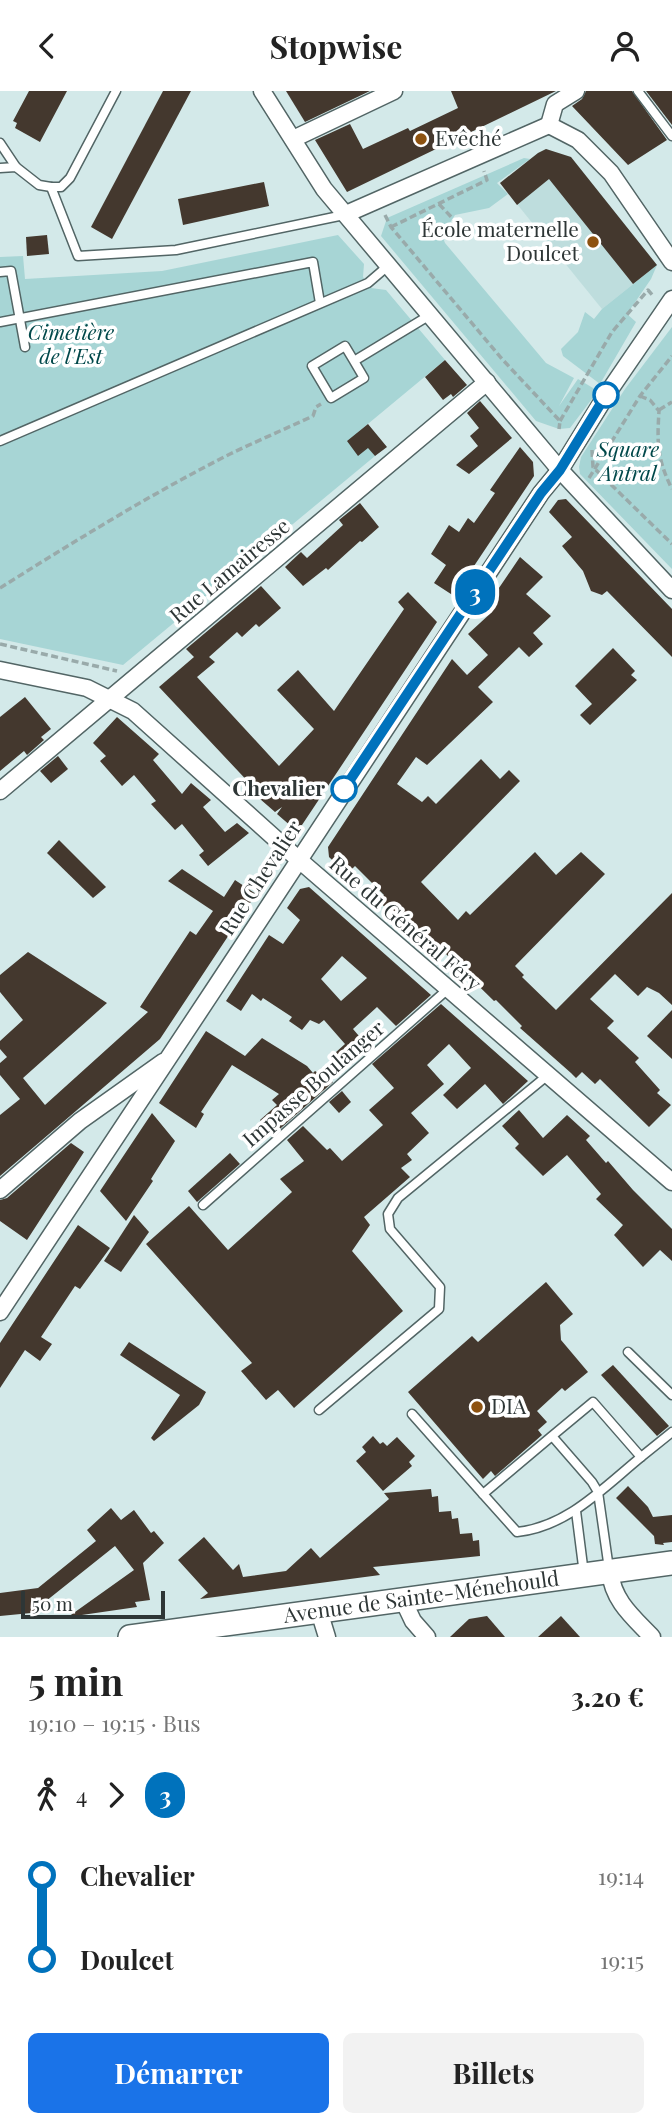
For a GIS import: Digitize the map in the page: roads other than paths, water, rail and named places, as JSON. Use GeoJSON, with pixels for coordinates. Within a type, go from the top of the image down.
{"type":"FeatureCollection","features":[{"type":"Feature","properties":{"kind":"main road","name":"Avenue de Sainte-Ménehould"},"geometry":{"type":"LineString","coordinates":[[130,1637],[672,1563]]}},
{"type":"Feature","properties":{"kind":"street"},"geometry":{"type":"LineString","coordinates":[[262,91],[324,189],[560,470],[672,590]]}},
{"type":"Feature","properties":{"kind":"street"},"geometry":{"type":"LineString","coordinates":[[293,139],[394,91]]}},
{"type":"Feature","properties":{"kind":"street"},"geometry":{"type":"LineString","coordinates":[[549,125],[555,104],[576,91]]}},
{"type":"Feature","properties":{"kind":"street"},"geometry":{"type":"LineString","coordinates":[[346,214],[549,125]]}},
{"type":"Feature","properties":{"kind":"street"},"geometry":{"type":"LineString","coordinates":[[549,125],[578,140],[611,173],[672,262]]}},
{"type":"Feature","properties":{"kind":"street","name":"Rue Chevalier"},"geometry":{"type":"LineString","coordinates":[[0,1312],[672,299]]}},
{"type":"Feature","properties":{"kind":"street","name":"Rue Lamairesse"},"geometry":{"type":"LineString","coordinates":[[0,791],[487,382]]}},
{"type":"Feature","properties":{"kind":"street","name":"Rue du Général Féry"},"geometry":{"type":"LineString","coordinates":[[0,670],[87,688],[134,711],[298,859],[672,1182]]}},
{"type":"Feature","properties":{"kind":"street"},"geometry":{"type":"LineString","coordinates":[[0,1189],[80,1121],[171,1057]]}},
{"type":"Feature","properties":{"kind":"street"},"geometry":{"type":"LineString","coordinates":[[610,1572],[614,1594],[652,1637]]}},
{"type":"Feature","properties":{"kind":"street"},"geometry":{"type":"LineString","coordinates":[[403,1600],[413,1622],[428,1637]]}},
{"type":"Feature","properties":{"kind":"street"},"geometry":{"type":"LineString","coordinates":[[318,1611],[327,1637]]}},
{"type":"Feature","properties":{"kind":"lane"},"geometry":{"type":"LineString","coordinates":[[0,143],[16,167],[39,184],[61,187],[70,178],[116,91]]}},
{"type":"Feature","properties":{"kind":"lane"},"geometry":{"type":"LineString","coordinates":[[638,91],[672,136]]}},
{"type":"Feature","properties":{"kind":"lane"},"geometry":{"type":"LineString","coordinates":[[0,168],[16,167]]}},
{"type":"Feature","properties":{"kind":"lane"},"geometry":{"type":"LineString","coordinates":[[51,187],[78,256],[176,250],[346,214]]}},
{"type":"Feature","properties":{"kind":"lane"},"geometry":{"type":"LineString","coordinates":[[0,322],[313,262],[320,303]]}},
{"type":"Feature","properties":{"kind":"lane"},"geometry":{"type":"LineString","coordinates":[[0,441],[368,283],[389,265]]}},
{"type":"Feature","properties":{"kind":"lane"},"geometry":{"type":"LineString","coordinates":[[0,272],[11,271],[25,347]]}},
{"type":"Feature","properties":{"kind":"lane"},"geometry":{"type":"LineString","coordinates":[[354,361],[430,315]]}},
{"type":"Feature","properties":{"kind":"lane"},"geometry":{"type":"LineString","coordinates":[[345,346],[354,361],[364,378],[331,398],[312,366],[345,346]]}},
{"type":"Feature","properties":{"kind":"lane","name":"Impasse Boulanger"},"geometry":{"type":"LineString","coordinates":[[203,1206],[448,989]]}},
{"type":"Feature","properties":{"kind":"lane"},"geometry":{"type":"LineString","coordinates":[[319,1410],[439,1309],[440,1287],[390,1229],[388,1214],[398,1198],[548,1075]]}},
{"type":"Feature","properties":{"kind":"lane"},"geometry":{"type":"LineString","coordinates":[[628,1352],[672,1395]]}},
{"type":"Feature","properties":{"kind":"lane"},"geometry":{"type":"LineString","coordinates":[[483,1494],[593,1402],[641,1457]]}},
{"type":"Feature","properties":{"kind":"lane"},"geometry":{"type":"LineString","coordinates":[[412,1414],[517,1532],[537,1530],[576,1511],[672,1431]]}},
{"type":"Feature","properties":{"kind":"lane"},"geometry":{"type":"LineString","coordinates":[[552,1436],[598,1492],[610,1572]]}},
{"type":"Feature","properties":{"kind":"lane"},"geometry":{"type":"LineString","coordinates":[[576,1511],[584,1575]]}},
{"type":"Feature","properties":{"kind":"place","name":"Evêché"},"geometry":{"type":"Point","coordinates":[421,139]}},
{"type":"Feature","properties":{"kind":"place","name":"École maternelle Doulcet"},"geometry":{"type":"Point","coordinates":[593,242]}},
{"type":"Feature","properties":{"kind":"place","name":"Chevalier"},"geometry":{"type":"Point","coordinates":[344,789]}},
{"type":"Feature","properties":{"kind":"place","name":"DIA"},"geometry":{"type":"Point","coordinates":[477,1407]}},
{"type":"Feature","properties":{"kind":"park label","name":"Cimetière de l'Est"},"geometry":{"type":"Point","coordinates":[71,345]}},
{"type":"Feature","properties":{"kind":"park label","name":"Square Antral"},"geometry":{"type":"Point","coordinates":[628,462]}}]}
